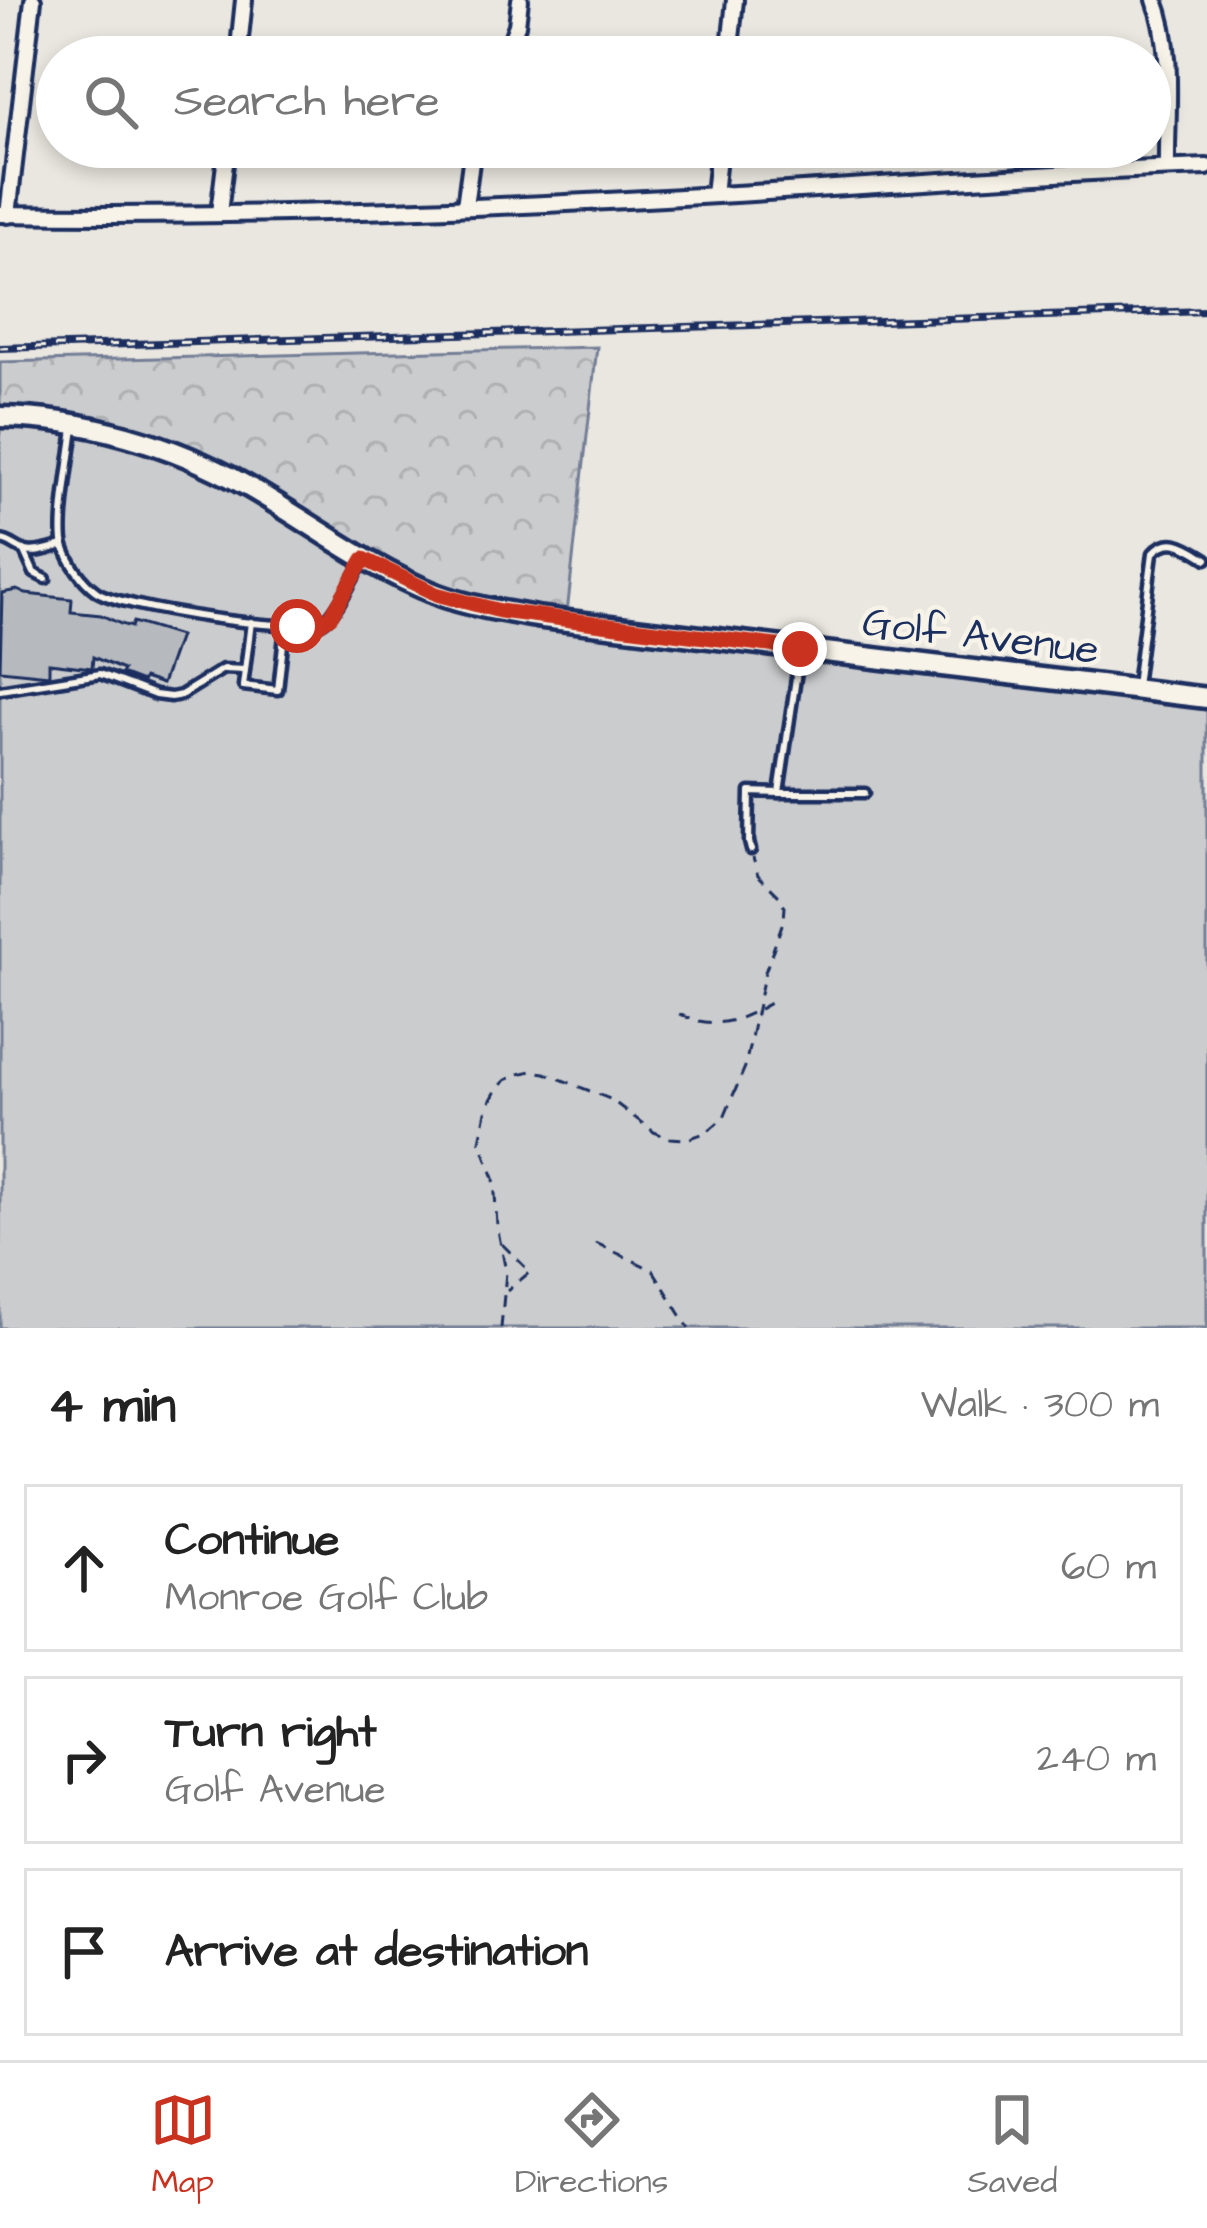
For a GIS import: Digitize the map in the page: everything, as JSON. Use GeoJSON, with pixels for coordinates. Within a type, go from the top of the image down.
{"type":"FeatureCollection","features":[{"type":"Feature","properties":{"kind":"street"},"geometry":{"type":"LineString","coordinates":[[32,0],[4,214],[117,216],[465,206],[1167,168]]}},
{"type":"Feature","properties":{"kind":"street"},"geometry":{"type":"LineString","coordinates":[[240,36],[244,0]]}},
{"type":"Feature","properties":{"kind":"street"},"geometry":{"type":"LineString","coordinates":[[513,36],[520,0]]}},
{"type":"Feature","properties":{"kind":"street"},"geometry":{"type":"LineString","coordinates":[[732,36],[736,0]]}},
{"type":"Feature","properties":{"kind":"street"},"geometry":{"type":"LineString","coordinates":[[1155,0],[1164,36]]}},
{"type":"Feature","properties":{"kind":"street"},"geometry":{"type":"LineString","coordinates":[[1171,168],[1207,166]]}},
{"type":"Feature","properties":{"kind":"street"},"geometry":{"type":"LineString","coordinates":[[220,213],[225,168]]}},
{"type":"Feature","properties":{"kind":"street"},"geometry":{"type":"LineString","coordinates":[[465,206],[470,168]]}},
{"type":"Feature","properties":{"kind":"street"},"geometry":{"type":"LineString","coordinates":[[714,196],[717,168]]}},
{"type":"Feature","properties":{"kind":"street","name":"Golf Avenue"},"geometry":{"type":"LineString","coordinates":[[0,417],[74,424],[146,442],[218,471],[364,559],[436,594],[500,611],[1207,698]]}},
{"type":"Feature","properties":{"kind":"lane"},"geometry":{"type":"LineString","coordinates":[[74,424],[63,545],[81,577],[110,599],[250,622],[318,625],[331,616],[364,559]]}},
{"type":"Feature","properties":{"kind":"lane"},"geometry":{"type":"LineString","coordinates":[[0,540],[24,551],[34,573],[46,579]]}},
{"type":"Feature","properties":{"kind":"lane"},"geometry":{"type":"LineString","coordinates":[[1136,689],[1153,553],[1171,542],[1207,559]]}},
{"type":"Feature","properties":{"kind":"lane"},"geometry":{"type":"LineString","coordinates":[[24,551],[63,545]]}},
{"type":"Feature","properties":{"kind":"lane"},"geometry":{"type":"LineString","coordinates":[[69,582],[81,577]]}},
{"type":"Feature","properties":{"kind":"lane"},"geometry":{"type":"LineString","coordinates":[[250,622],[243,686],[278,690],[285,626]]}},
{"type":"Feature","properties":{"kind":"lane"},"geometry":{"type":"LineString","coordinates":[[778,794],[800,649]]}},
{"type":"Feature","properties":{"kind":"lane"},"geometry":{"type":"LineString","coordinates":[[0,690],[100,674],[171,698],[223,669],[245,670]]}},
{"type":"Feature","properties":{"kind":"lane"},"geometry":{"type":"LineString","coordinates":[[751,850],[750,792],[865,793]]}},
{"type":"Feature","properties":{"kind":"path"},"geometry":{"type":"LineString","coordinates":[[503,1327],[506,1273],[494,1178],[480,1141],[487,1107],[506,1080],[519,1073],[545,1073],[610,1099],[654,1132],[670,1138],[688,1139],[707,1132],[724,1117],[745,1067],[764,975],[784,919],[785,908],[758,875],[751,850]]}},
{"type":"Feature","properties":{"kind":"path"},"geometry":{"type":"LineString","coordinates":[[679,1014],[731,1023],[772,1002]]}},
{"type":"Feature","properties":{"kind":"path"},"geometry":{"type":"LineString","coordinates":[[501,1243],[530,1272],[506,1292]]}},
{"type":"Feature","properties":{"kind":"path"},"geometry":{"type":"LineString","coordinates":[[596,1244],[653,1270],[689,1328]]}},
{"type":"Feature","properties":{"kind":"green space"},"geometry":{"type":"Polygon","coordinates":[[[597,347],[567,613],[471,596],[404,571],[154,436],[78,417],[0,408],[0,362],[597,347]]]}},
{"type":"Feature","properties":{"kind":"green space"},"geometry":{"type":"Polygon","coordinates":[[[0,424],[130,445],[232,487],[388,580],[558,627],[1207,706],[1207,1328],[0,1328],[0,424]]]}},
{"type":"Feature","properties":{"kind":"building"},"geometry":{"type":"Polygon","coordinates":[[[17,590],[72,599],[71,612],[101,615],[131,627],[133,622],[179,636],[162,684],[121,674],[123,670],[93,657],[92,668],[49,663],[49,675],[0,670],[2,593],[17,590]]]}},
{"type":"Feature","properties":{"kind":"railway"},"geometry":{"type":"LineString","coordinates":[[0,348],[1207,311]]}},
{"type":"Feature","properties":{"kind":"route"},"geometry":{"type":"LineString","coordinates":[[297,626],[318,625],[331,616],[364,559],[436,594],[500,611],[800,649]]}}]}
